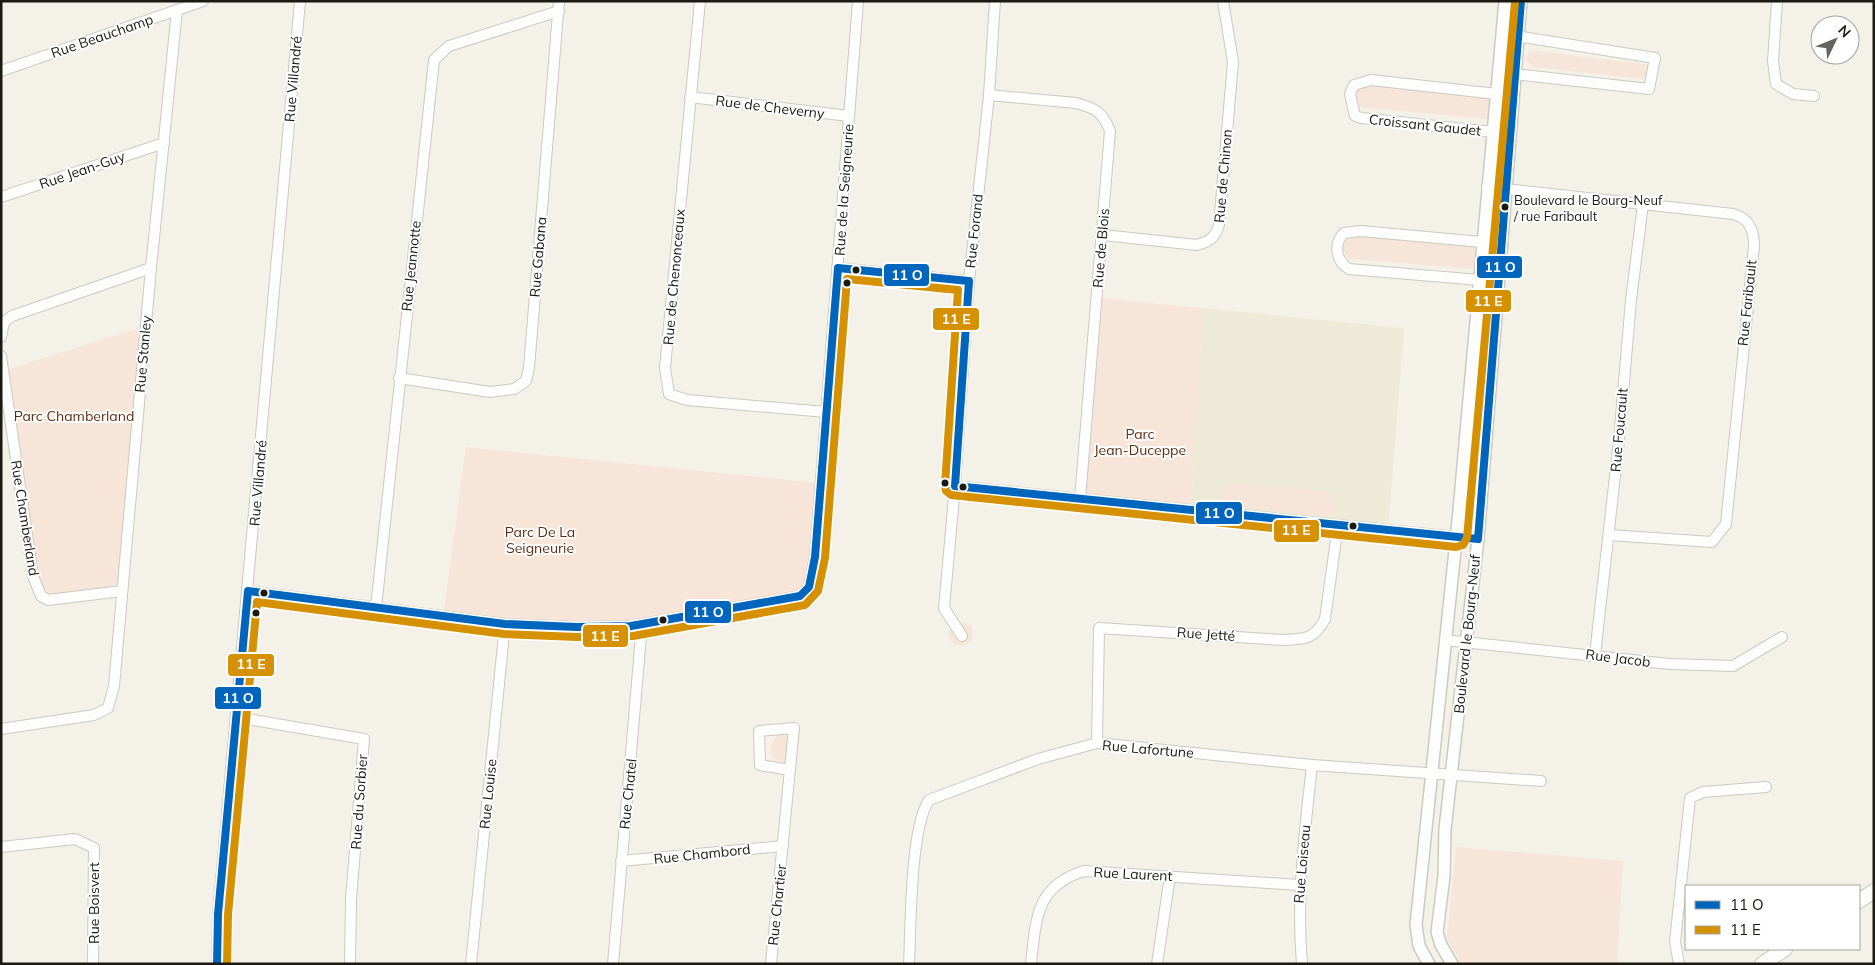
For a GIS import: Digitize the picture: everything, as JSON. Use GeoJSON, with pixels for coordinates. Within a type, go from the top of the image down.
{"type":"FeatureCollection","features":[{"type":"Feature","properties":{"kind":"main road"},"geometry":{"type":"LineString","coordinates":[[1860,900],[1874,891]]}},
{"type":"Feature","properties":{"kind":"main road"},"geometry":{"type":"LineString","coordinates":[[1762,964],[1783,950]]}},
{"type":"Feature","properties":{"kind":"street","name":"Rue Beauchamp"},"geometry":{"type":"LineString","coordinates":[[1,71],[203,1]]}},
{"type":"Feature","properties":{"kind":"street","name":"Rue Villandré"},"geometry":{"type":"LineString","coordinates":[[217,964],[218,914],[300,1]]}},
{"type":"Feature","properties":{"kind":"street","name":"Rue de Chenonceaux"},"geometry":{"type":"LineString","coordinates":[[700,1],[667,364],[664,368],[669,394],[687,400],[826,412]]}},
{"type":"Feature","properties":{"kind":"street","name":"Rue de la Seigneurie"},"geometry":{"type":"LineString","coordinates":[[248,591],[505,624],[577,627],[631,626],[795,599],[809,587],[814,557],[858,1]]}},
{"type":"Feature","properties":{"kind":"street","name":"Rue Forand"},"geometry":{"type":"LineString","coordinates":[[962,636],[944,608],[956,486],[969,281],[989,95],[995,1]]}},
{"type":"Feature","properties":{"kind":"street","name":"Rue de Chinon"},"geometry":{"type":"LineString","coordinates":[[1103,235],[1197,244],[1208,242],[1216,236],[1220,225],[1233,62],[1223,1]]}},
{"type":"Feature","properties":{"kind":"street","name":"Boulevard le Bourg-Neuf"},"geometry":{"type":"LineString","coordinates":[[1430,964],[1419,946],[1416,925],[1456,537],[1505,1]]}},
{"type":"Feature","properties":{"kind":"street","name":"Boulevard le Bourg-Neuf"},"geometry":{"type":"LineString","coordinates":[[1452,964],[1441,945],[1437,932],[1451,776],[1478,539],[1506,189],[1516,36],[1521,1]]}},
{"type":"Feature","properties":{"kind":"street"},"geometry":{"type":"LineString","coordinates":[[1777,1],[1773,61],[1776,84],[1793,94],[1814,96]]}},
{"type":"Feature","properties":{"kind":"street","name":"Rue Jeannotte"},"geometry":{"type":"LineString","coordinates":[[376,608],[434,60],[450,46],[559,6]]}},
{"type":"Feature","properties":{"kind":"street","name":"Rue Gabana"},"geometry":{"type":"LineString","coordinates":[[399,378],[490,392],[514,388],[526,381],[529,368],[559,6]]}},
{"type":"Feature","properties":{"kind":"street","name":"Rue Stanley"},"geometry":{"type":"LineString","coordinates":[[1,729],[94,715],[108,708],[114,686],[151,268],[177,10]]}},
{"type":"Feature","properties":{"kind":"street"},"geometry":{"type":"LineString","coordinates":[[1514,74],[1649,89],[1655,58],[1516,36]]}},
{"type":"Feature","properties":{"kind":"street","name":"Croissant Gaudet"},"geometry":{"type":"LineString","coordinates":[[1492,132],[1362,118],[1355,116],[1350,94],[1354,85],[1371,80],[1497,94]]}},
{"type":"Feature","properties":{"kind":"street","name":"Rue de Blois"},"geometry":{"type":"LineString","coordinates":[[989,95],[1076,103],[1099,111],[1110,131],[1080,499]]}},
{"type":"Feature","properties":{"kind":"street","name":"Rue de Cheverny"},"geometry":{"type":"LineString","coordinates":[[690,97],[849,116]]}},
{"type":"Feature","properties":{"kind":"street","name":"Rue Jean-Guy"},"geometry":{"type":"LineString","coordinates":[[1,197],[164,143]]}},
{"type":"Feature","properties":{"kind":"street","name":"Rue Faribault"},"geometry":{"type":"LineString","coordinates":[[1487,187],[1733,214],[1743,216],[1749,222],[1754,246],[1726,524],[1712,542],[1610,535]]}},
{"type":"Feature","properties":{"kind":"street","name":"Rue Foucault"},"geometry":{"type":"LineString","coordinates":[[1595,655],[1610,535],[1631,300],[1643,204]]}},
{"type":"Feature","properties":{"kind":"street"},"geometry":{"type":"LineString","coordinates":[[1480,280],[1349,268],[1343,265],[1337,252],[1337,245],[1344,233],[1354,231],[1482,242]]}},
{"type":"Feature","properties":{"kind":"street"},"geometry":{"type":"LineString","coordinates":[[1,337],[4,322],[12,316],[151,268]]}},
{"type":"Feature","properties":{"kind":"street"},"geometry":{"type":"LineString","coordinates":[[838,268],[969,281]]}},
{"type":"Feature","properties":{"kind":"street","name":"Rue Chamberland"},"geometry":{"type":"LineString","coordinates":[[1,356],[32,576],[41,596],[48,600],[122,591]]}},
{"type":"Feature","properties":{"kind":"street"},"geometry":{"type":"LineString","coordinates":[[956,486],[1478,539]]}},
{"type":"Feature","properties":{"kind":"street","name":"Rue Jetté"},"geometry":{"type":"LineString","coordinates":[[1097,743],[1098,628],[1283,640],[1308,638],[1320,629],[1324,619],[1338,525]]}},
{"type":"Feature","properties":{"kind":"street","name":"Rue Louise"},"geometry":{"type":"LineString","coordinates":[[471,964],[505,624]]}},
{"type":"Feature","properties":{"kind":"street","name":"Rue Chatel"},"geometry":{"type":"LineString","coordinates":[[613,964],[621,862],[630,788],[642,624]]}},
{"type":"Feature","properties":{"kind":"street","name":"Rue Jacob"},"geometry":{"type":"LineString","coordinates":[[1446,640],[1670,664],[1733,666],[1782,637]]}},
{"type":"Feature","properties":{"kind":"street","name":"Rue du Sorbier"},"geometry":{"type":"LineString","coordinates":[[236,717],[364,739],[351,899],[350,964]]}},
{"type":"Feature","properties":{"kind":"street","name":"Rue Chartier"},"geometry":{"type":"LineString","coordinates":[[770,964],[783,846],[794,728],[759,731],[760,765],[790,770]]}},
{"type":"Feature","properties":{"kind":"street","name":"Rue Lafortune"},"geometry":{"type":"LineString","coordinates":[[909,964],[916,845],[922,811],[929,800],[1038,759],[1097,743],[1451,776],[1541,780]]}},
{"type":"Feature","properties":{"kind":"street","name":"Rue Loiseau"},"geometry":{"type":"LineString","coordinates":[[1302,964],[1298,922],[1299,885],[1312,764]]}},
{"type":"Feature","properties":{"kind":"street"},"geometry":{"type":"LineString","coordinates":[[1679,964],[1675,942],[1690,798],[1703,792],[1766,787]]}},
{"type":"Feature","properties":{"kind":"street","name":"Rue Boisvert"},"geometry":{"type":"LineString","coordinates":[[1,847],[75,839],[94,848],[93,964]]}},
{"type":"Feature","properties":{"kind":"street","name":"Rue Chambord"},"geometry":{"type":"LineString","coordinates":[[621,862],[783,846]]}},
{"type":"Feature","properties":{"kind":"street","name":"Rue Laurent"},"geometry":{"type":"LineString","coordinates":[[1031,964],[1037,918],[1042,900],[1067,876],[1084,871],[1299,885]]}},
{"type":"Feature","properties":{"kind":"street"},"geometry":{"type":"LineString","coordinates":[[1157,964],[1170,876]]}},
{"type":"Feature","properties":{"kind":"shaded area"},"geometry":{"type":"Polygon","coordinates":[[[1203,308],[1404,328],[1388,530],[1191,510],[1203,308]]]}},
{"type":"Feature","properties":{"kind":"green space"},"geometry":{"type":"Polygon","coordinates":[[[1531,50],[1649,65],[1650,71],[1643,79],[1532,67],[1525,58],[1531,50]]]}},
{"type":"Feature","properties":{"kind":"green space"},"geometry":{"type":"Polygon","coordinates":[[[1372,84],[1485,97],[1491,102],[1492,113],[1487,119],[1359,107],[1355,99],[1358,87],[1372,84]]]}},
{"type":"Feature","properties":{"kind":"green space"},"geometry":{"type":"Polygon","coordinates":[[[1354,234],[1474,245],[1479,253],[1477,264],[1470,269],[1350,259],[1344,252],[1343,246],[1346,240],[1354,234]]]}},
{"type":"Feature","properties":{"kind":"green space","name":"Parc Jean-Duceppe"},"geometry":{"type":"Polygon","coordinates":[[[1097,298],[1203,308],[1191,510],[1080,499],[1097,298]]]}},
{"type":"Feature","properties":{"kind":"green space","name":"Parc Chamberland"},"geometry":{"type":"Polygon","coordinates":[[[145,326],[122,592],[68,599],[41,595],[3,371],[145,326]]]}},
{"type":"Feature","properties":{"kind":"green space","name":"Parc De La Seigneurie"},"geometry":{"type":"Polygon","coordinates":[[[466,447],[819,483],[815,559],[801,595],[627,626],[443,616],[466,447]]]}},
{"type":"Feature","properties":{"kind":"green space"},"geometry":{"type":"Polygon","coordinates":[[[1233,483],[1328,491],[1335,499],[1337,512],[1325,516],[1226,506],[1220,494],[1223,487],[1233,483]]]}},
{"type":"Feature","properties":{"kind":"green space"},"geometry":{"type":"Polygon","coordinates":[[[961,622],[970,625],[973,634],[970,643],[961,646],[952,643],[949,634],[952,625],[961,622]]]}},
{"type":"Feature","properties":{"kind":"green space"},"geometry":{"type":"Polygon","coordinates":[[[780,734],[788,737],[795,745],[793,758],[785,763],[774,758],[770,751],[772,743],[780,734]]]}},
{"type":"Feature","properties":{"kind":"green space"},"geometry":{"type":"Polygon","coordinates":[[[1456,847],[1623,861],[1617,964],[1461,964],[1447,938],[1456,847]]]}},
{"type":"Feature","properties":{"kind":"transit line"},"geometry":{"type":"LineString","coordinates":[[217,964],[218,914],[248,591],[505,624],[577,627],[631,626],[800,596],[809,587],[815,557],[838,268],[969,281],[955,486],[1478,539],[1521,1]]}},
{"type":"Feature","properties":{"kind":"transit line"},"geometry":{"type":"LineString","coordinates":[[227,964],[228,915],[257,602],[504,634],[577,637],[633,636],[805,605],[818,591],[825,558],[847,279],[958,290],[945,485],[946,491],[951,495],[1456,547],[1463,545],[1467,538],[1515,2]]}},
{"type":"Feature","properties":{"kind":"place","name":"Boulevard le Bourg-Neuf / rue Faribault"},"geometry":{"type":"Point","coordinates":[1505,207]}}]}
